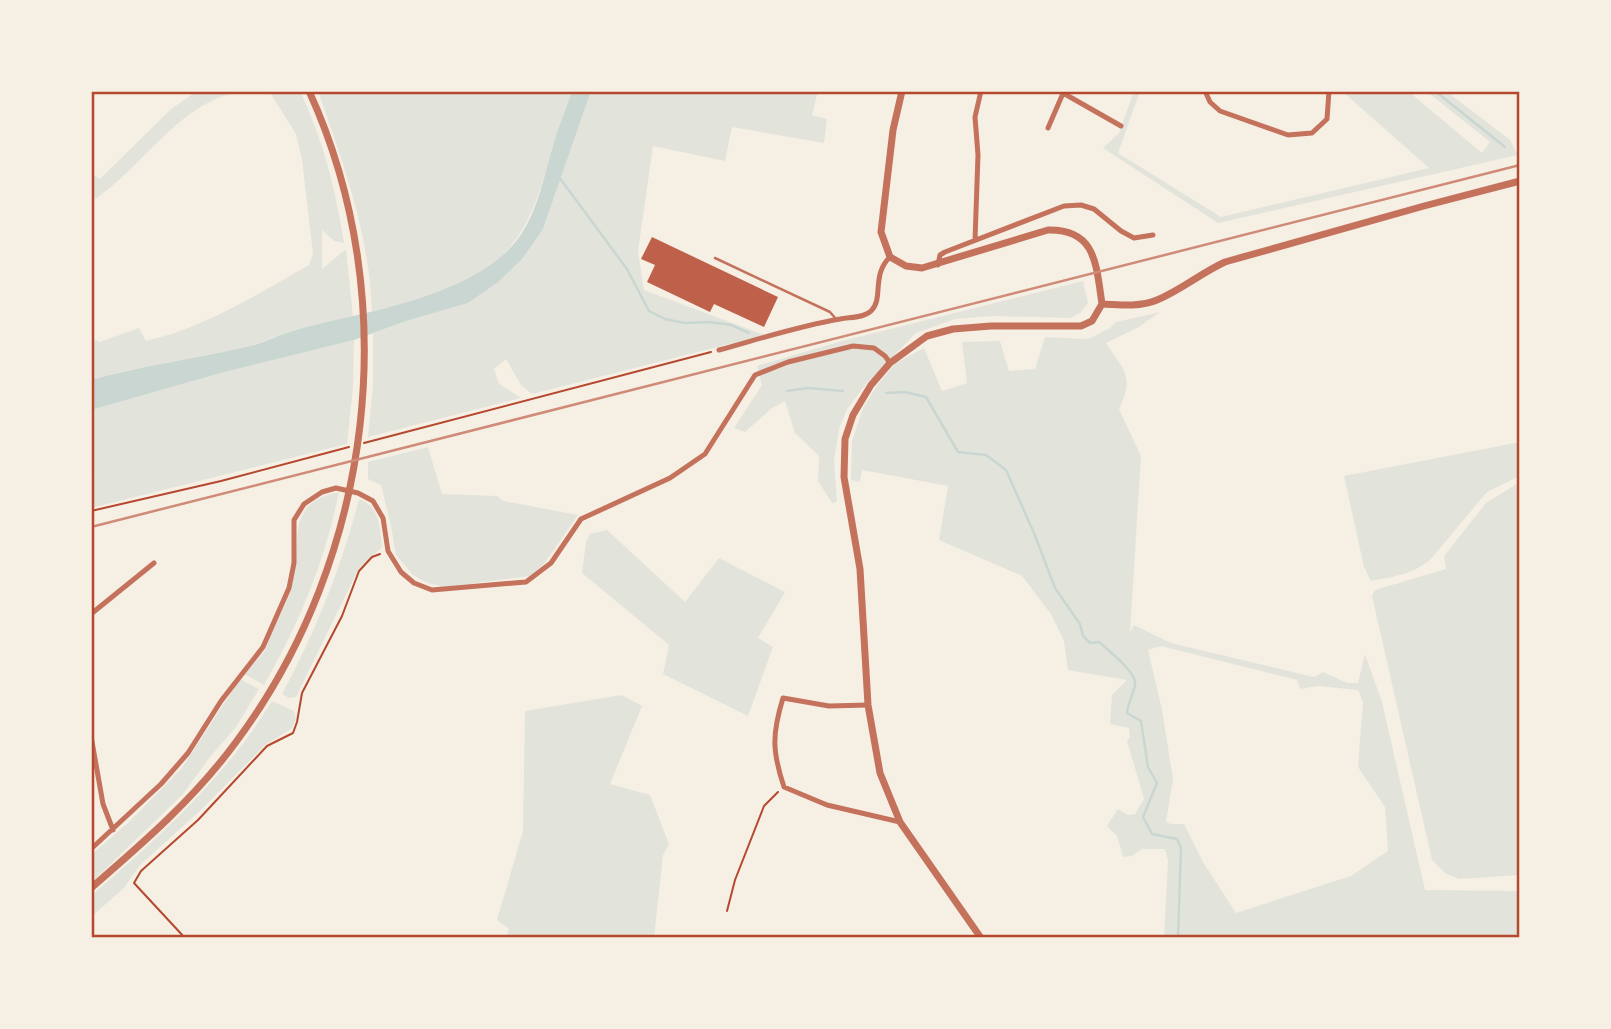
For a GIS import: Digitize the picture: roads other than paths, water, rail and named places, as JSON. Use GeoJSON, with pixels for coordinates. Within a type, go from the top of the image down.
{"type":"FeatureCollection","features":[{"type":"Feature","properties":{"kind":"street"},"geometry":{"type":"LineString","coordinates":[[91,888],[181,807],[235,743],[262,705],[305,626],[322,585],[343,519],[359,439],[364,375],[363,300],[352,226],[326,128],[309,91]]}},
{"type":"Feature","properties":{"kind":"street"},"geometry":{"type":"LineString","coordinates":[[902,91],[893,130],[881,232],[890,257],[906,266],[922,268],[1048,230],[1066,230],[1078,234],[1087,243],[1100,287],[1102,304],[1091,321],[1081,326],[992,326],[953,329],[927,337],[890,363],[871,385],[853,415],[845,439],[844,477],[860,569],[868,705],[880,773],[900,822],[981,938]]}},
{"type":"Feature","properties":{"kind":"street"},"geometry":{"type":"LineString","coordinates":[[975,240],[978,155],[975,117],[981,91]]}},
{"type":"Feature","properties":{"kind":"street"},"geometry":{"type":"LineString","coordinates":[[1205,91],[1210,102],[1220,111],[1288,135],[1312,133],[1327,119],[1329,91]]}},
{"type":"Feature","properties":{"kind":"street"},"geometry":{"type":"LineString","coordinates":[[1048,128],[1063,92],[1121,125]]}},
{"type":"Feature","properties":{"kind":"street"},"geometry":{"type":"LineString","coordinates":[[1102,304],[1133,305],[1156,302],[1203,272],[1225,262],[1423,205],[1520,181]]}},
{"type":"Feature","properties":{"kind":"street"},"geometry":{"type":"LineString","coordinates":[[938,265],[940,255],[1064,206],[1081,205],[1094,209],[1134,238],[1153,234]]}},
{"type":"Feature","properties":{"kind":"street"},"geometry":{"type":"LineString","coordinates":[[719,350],[834,320],[864,315],[873,310],[881,266],[890,257]]}},
{"type":"Feature","properties":{"kind":"street"},"geometry":{"type":"LineString","coordinates":[[91,849],[155,792],[188,753],[221,701],[263,647],[289,588],[294,563],[294,520],[304,504],[322,492],[336,488],[358,493],[373,501],[383,518],[388,551],[401,572],[414,583],[432,590],[526,582],[551,563],[581,519],[670,478],[705,454],[755,374],[853,346],[874,348],[890,363]]}},
{"type":"Feature","properties":{"kind":"street"},"geometry":{"type":"LineString","coordinates":[[91,614],[154,563]]}},
{"type":"Feature","properties":{"kind":"street"},"geometry":{"type":"LineString","coordinates":[[868,705],[830,706],[783,698],[773,739],[784,787],[827,805],[900,822]]}},
{"type":"Feature","properties":{"kind":"street"},"geometry":{"type":"LineString","coordinates":[[91,736],[103,804],[113,830]]}},
{"type":"Feature","properties":{"kind":"lane"},"geometry":{"type":"LineString","coordinates":[[715,258],[830,312],[834,320]]}},
{"type":"Feature","properties":{"kind":"waterway"},"geometry":{"type":"LineString","coordinates":[[1435,91],[1505,147]]}},
{"type":"Feature","properties":{"kind":"waterway"},"geometry":{"type":"LineString","coordinates":[[559,177],[627,269],[649,311],[665,319],[684,323],[710,322],[731,325],[749,333]]}},
{"type":"Feature","properties":{"kind":"waterway"},"geometry":{"type":"LineString","coordinates":[[787,391],[807,388],[843,391]]}},
{"type":"Feature","properties":{"kind":"waterway"},"geometry":{"type":"LineString","coordinates":[[886,393],[905,392],[926,397],[958,452],[986,455],[1006,470],[1055,588],[1080,624],[1083,636],[1090,643],[1099,642],[1132,674],[1135,685],[1127,713],[1141,721],[1148,767],[1157,783],[1143,817],[1152,834],[1177,839],[1181,848],[1178,938]]}},
{"type":"Feature","properties":{"kind":"railway"},"geometry":{"type":"LineString","coordinates":[[91,527],[1520,165]]}}]}
